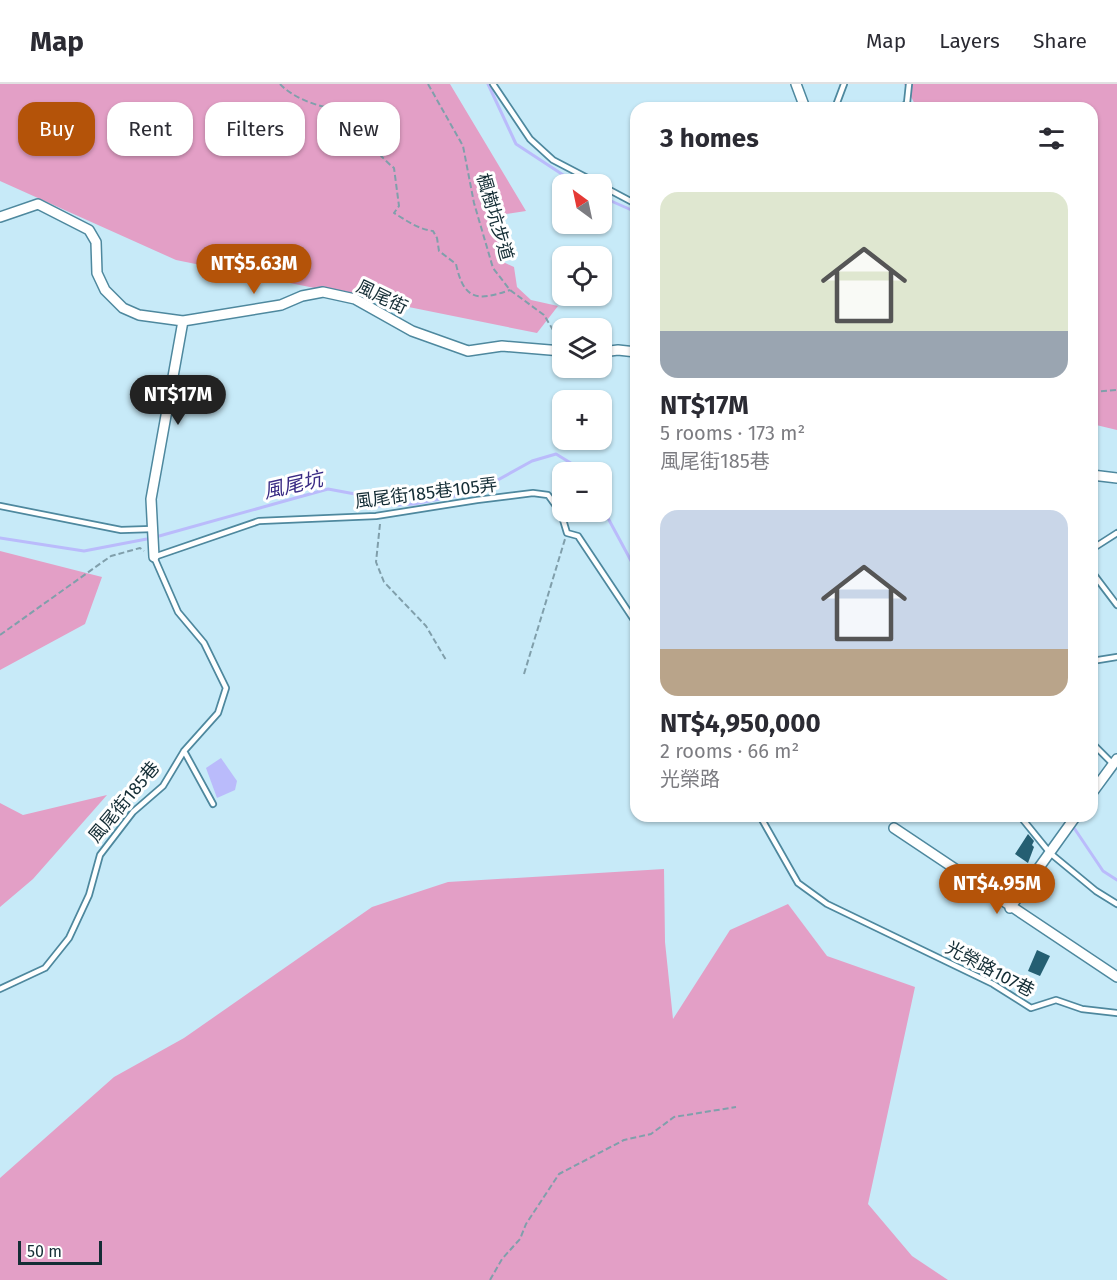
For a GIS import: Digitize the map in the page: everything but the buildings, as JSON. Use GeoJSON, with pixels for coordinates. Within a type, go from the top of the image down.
{"type":"FeatureCollection","features":[{"type":"Feature","properties":{"kind":"street"},"geometry":{"type":"LineString","coordinates":[[796,84],[804,102]]}},
{"type":"Feature","properties":{"kind":"street","name":"風尾街"},"geometry":{"type":"LineString","coordinates":[[0,217],[38,204],[89,230],[96,242],[96,264],[100,282],[116,303],[139,315],[183,321],[280,305],[302,296],[323,292],[355,299],[412,331],[468,351],[502,346],[552,350]]}},
{"type":"Feature","properties":{"kind":"street"},"geometry":{"type":"LineString","coordinates":[[154,557],[151,499],[183,321]]}},
{"type":"Feature","properties":{"kind":"street"},"geometry":{"type":"LineString","coordinates":[[612,351],[630,351]]}},
{"type":"Feature","properties":{"kind":"street"},"geometry":{"type":"LineString","coordinates":[[1098,476],[1117,478]]}},
{"type":"Feature","properties":{"kind":"street"},"geometry":{"type":"LineString","coordinates":[[1098,785],[1115,761]]}},
{"type":"Feature","properties":{"kind":"street"},"geometry":{"type":"LineString","coordinates":[[1010,908],[1072,822]]}},
{"type":"Feature","properties":{"kind":"street"},"geometry":{"type":"LineString","coordinates":[[894,828],[1010,908],[1117,977]]}},
{"type":"Feature","properties":{"kind":"lane"},"geometry":{"type":"LineString","coordinates":[[493,84],[530,139],[553,160],[579,174]]}},
{"type":"Feature","properties":{"kind":"lane"},"geometry":{"type":"LineString","coordinates":[[837,102],[844,84]]}},
{"type":"Feature","properties":{"kind":"lane"},"geometry":{"type":"LineString","coordinates":[[907,102],[909,84]]}},
{"type":"Feature","properties":{"kind":"lane"},"geometry":{"type":"LineString","coordinates":[[612,191],[630,201]]}},
{"type":"Feature","properties":{"kind":"lane","name":"風尾街185巷105弄"},"geometry":{"type":"LineString","coordinates":[[154,557],[259,521],[380,515],[533,493],[548,495],[561,513],[567,533],[578,536],[630,614]]}},
{"type":"Feature","properties":{"kind":"lane"},"geometry":{"type":"LineString","coordinates":[[0,506],[121,530],[152,529]]}},
{"type":"Feature","properties":{"kind":"lane"},"geometry":{"type":"LineString","coordinates":[[1098,545],[1117,533]]}},
{"type":"Feature","properties":{"kind":"lane","name":"風尾街185巷"},"geometry":{"type":"LineString","coordinates":[[0,989],[45,968],[69,938],[89,895],[100,855],[133,812],[163,786],[184,751],[218,713],[226,688],[204,643],[178,612],[154,557]]}},
{"type":"Feature","properties":{"kind":"lane"},"geometry":{"type":"LineString","coordinates":[[1098,580],[1117,604]]}},
{"type":"Feature","properties":{"kind":"lane"},"geometry":{"type":"LineString","coordinates":[[1098,661],[1117,657]]}},
{"type":"Feature","properties":{"kind":"lane"},"geometry":{"type":"LineString","coordinates":[[1098,748],[1115,761]]}},
{"type":"Feature","properties":{"kind":"lane"},"geometry":{"type":"LineString","coordinates":[[184,751],[213,804]]}},
{"type":"Feature","properties":{"kind":"lane","name":"光榮路107巷"},"geometry":{"type":"LineString","coordinates":[[763,822],[798,883],[827,904],[993,984],[1031,1008],[1056,1000],[1082,1009],[1117,1013]]}},
{"type":"Feature","properties":{"kind":"lane"},"geometry":{"type":"LineString","coordinates":[[1025,822],[1050,853],[1096,891],[1117,904]]}},
{"type":"Feature","properties":{"kind":"path"},"geometry":{"type":"LineString","coordinates":[[280,84],[289,94],[324,108],[337,109],[342,120],[350,123],[375,153],[394,168],[399,206],[394,213],[410,221],[419,229],[433,231],[437,238],[439,251],[456,264],[460,282],[469,292],[486,298],[510,290]]}},
{"type":"Feature","properties":{"kind":"path","name":"楓樹坑步道"},"geometry":{"type":"LineString","coordinates":[[428,84],[463,146],[474,203],[493,268],[510,290],[544,315],[552,328]]}},
{"type":"Feature","properties":{"kind":"path"},"geometry":{"type":"LineString","coordinates":[[1098,392],[1117,390]]}},
{"type":"Feature","properties":{"kind":"path"},"geometry":{"type":"LineString","coordinates":[[380,515],[376,562],[384,582],[426,626],[446,660]]}},
{"type":"Feature","properties":{"kind":"path"},"geometry":{"type":"LineString","coordinates":[[524,674],[567,533]]}},
{"type":"Feature","properties":{"kind":"path"},"geometry":{"type":"LineString","coordinates":[[0,635],[111,556],[140,548],[154,557]]}},
{"type":"Feature","properties":{"kind":"path"},"geometry":{"type":"LineString","coordinates":[[490,1280],[502,1259],[520,1239],[526,1224],[559,1174],[624,1140],[651,1134],[674,1117],[736,1107]]}},
{"type":"Feature","properties":{"kind":"shaded area"},"geometry":{"type":"Polygon","coordinates":[[[0,84],[450,84],[526,211],[506,214],[496,225],[501,261],[514,267],[517,287],[531,300],[558,306],[537,333],[176,260],[0,181],[0,84]]]}},
{"type":"Feature","properties":{"kind":"shaded area"},"geometry":{"type":"Polygon","coordinates":[[[904,84],[1117,84],[1117,430],[1098,425],[1098,102],[914,102],[904,84]]]}},
{"type":"Feature","properties":{"kind":"shaded area"},"geometry":{"type":"Polygon","coordinates":[[[0,551],[102,577],[85,624],[0,670],[0,551]]]}},
{"type":"Feature","properties":{"kind":"shaded area"},"geometry":{"type":"Polygon","coordinates":[[[107,795],[33,879],[0,907],[0,803],[23,815],[107,795]]]}},
{"type":"Feature","properties":{"kind":"shaded area"},"geometry":{"type":"Polygon","coordinates":[[[664,869],[665,942],[673,1019],[730,930],[788,904],[827,956],[915,987],[868,1204],[912,1256],[948,1280],[0,1280],[0,1178],[114,1077],[184,1038],[372,907],[448,882],[664,869]]]}},
{"type":"Feature","properties":{"kind":"water"},"geometry":{"type":"Polygon","coordinates":[[[221,758],[237,781],[235,790],[217,798],[206,768],[221,758]]]}},
{"type":"Feature","properties":{"kind":"waterway"},"geometry":{"type":"LineString","coordinates":[[488,84],[516,144],[562,174]]}},
{"type":"Feature","properties":{"kind":"waterway"},"geometry":{"type":"LineString","coordinates":[[612,201],[630,209]]}},
{"type":"Feature","properties":{"kind":"waterway","name":"風尾坑"},"geometry":{"type":"LineString","coordinates":[[0,538],[84,551],[152,538],[328,489],[355,494],[378,506],[414,504],[476,492],[532,461],[556,454],[569,462]]}},
{"type":"Feature","properties":{"kind":"waterway","name":"風尾坑"},"geometry":{"type":"LineString","coordinates":[[610,522],[630,559]]}},
{"type":"Feature","properties":{"kind":"waterway"},"geometry":{"type":"LineString","coordinates":[[1070,822],[1103,871],[1117,880]]}}]}
